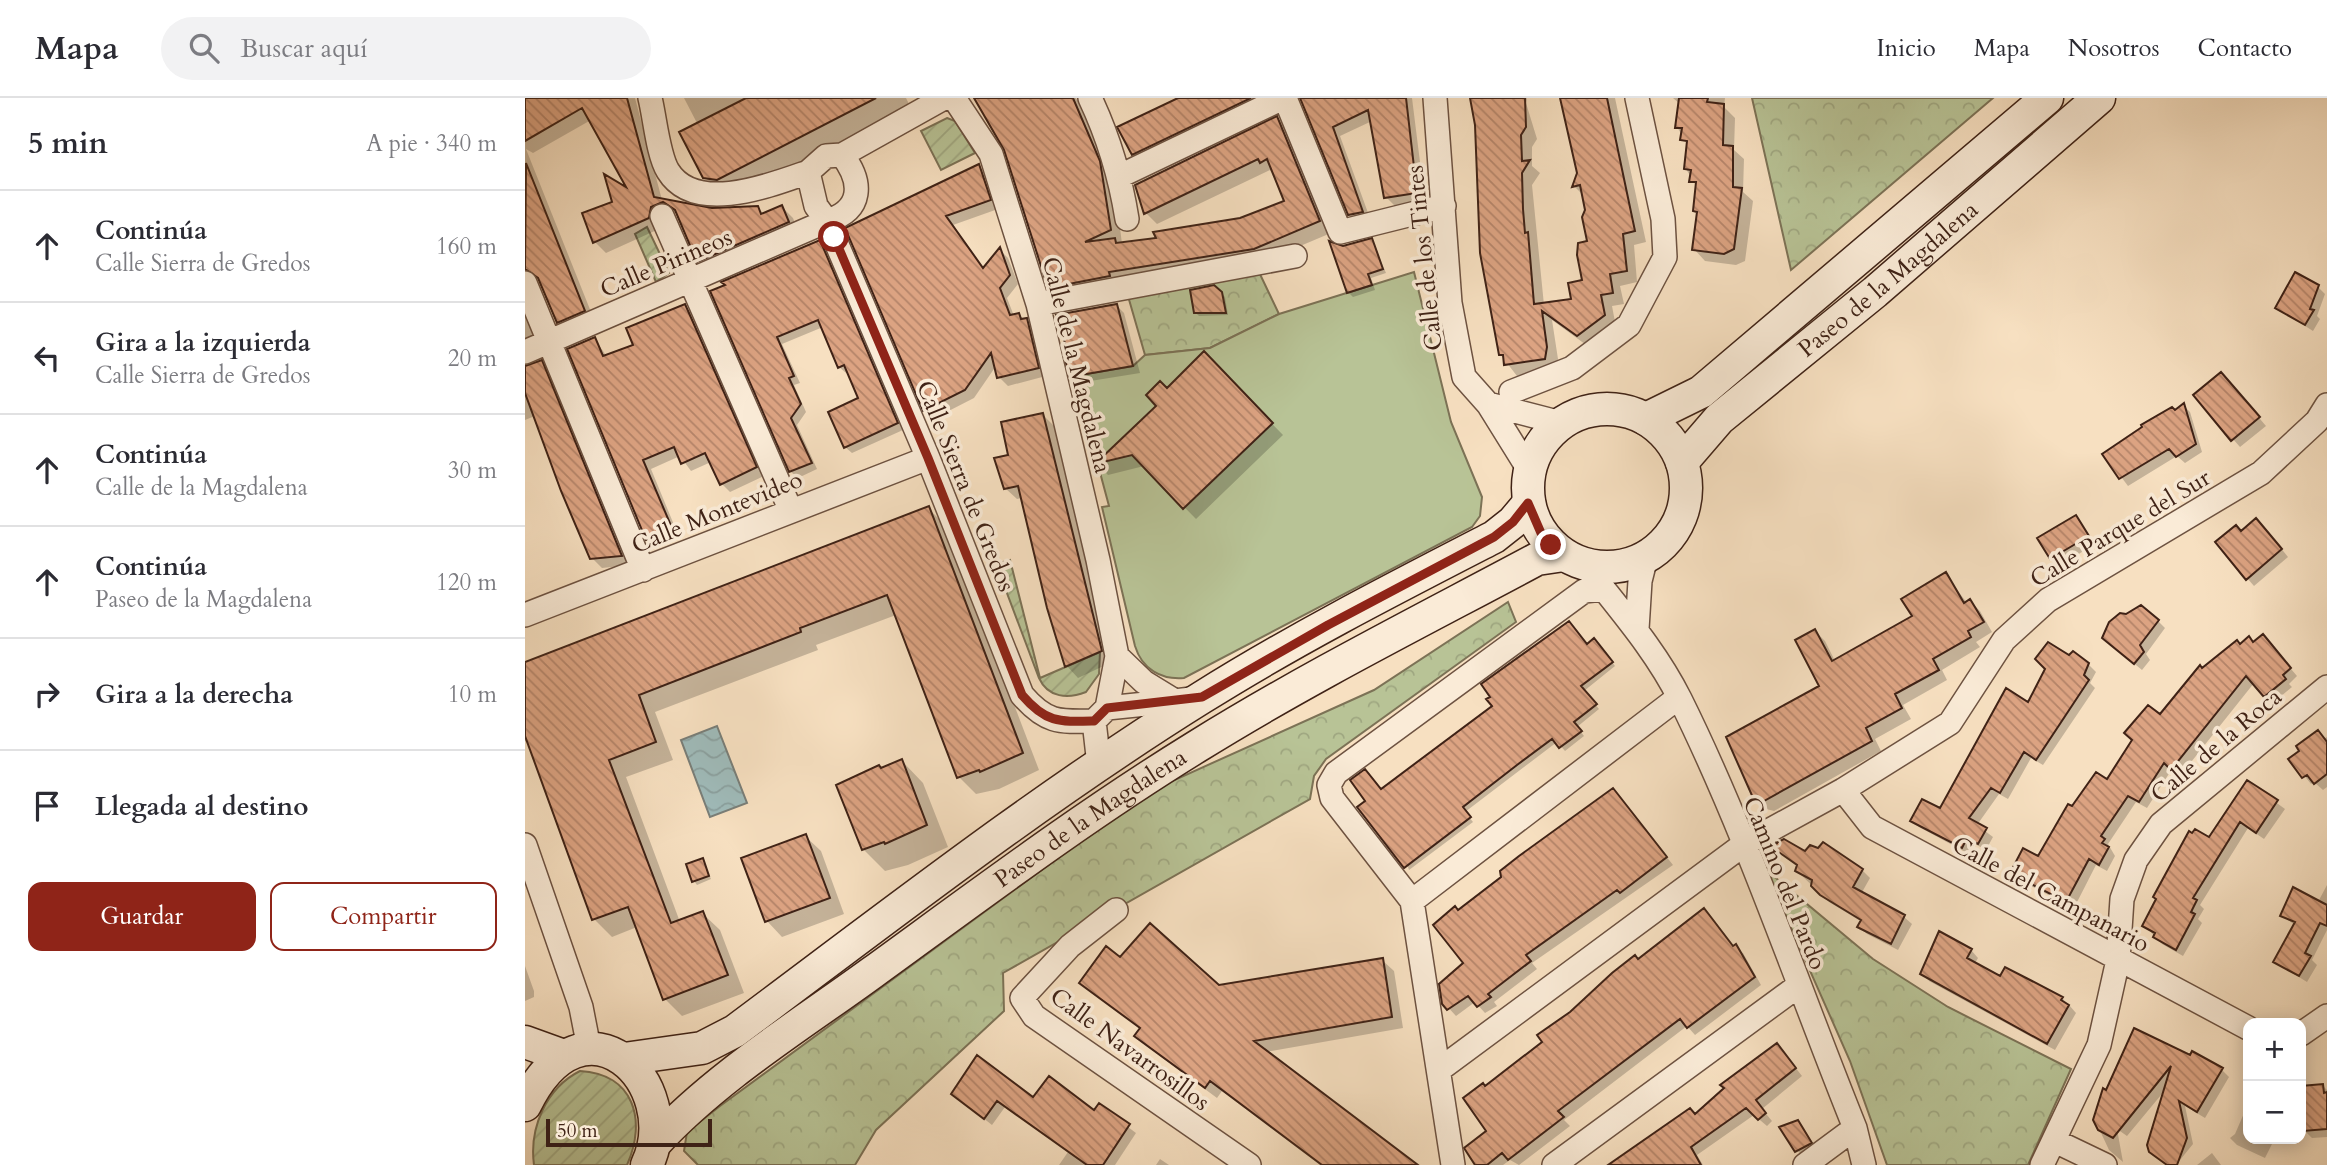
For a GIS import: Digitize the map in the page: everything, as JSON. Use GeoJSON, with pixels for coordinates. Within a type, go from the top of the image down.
{"type":"FeatureCollection","features":[{"type":"Feature","properties":{"kind":"main road","name":"Paseo de la Magdalena"},"geometry":{"type":"LineString","coordinates":[[1646,419],[1701,392],[2047,98]]}},
{"type":"Feature","properties":{"kind":"main road","name":"Paseo de la Magdalena"},"geometry":{"type":"LineString","coordinates":[[1682,462],[1719,419],[1875,292],[2099,98]]}},
{"type":"Feature","properties":{"kind":"main road"},"geometry":{"type":"LineString","coordinates":[[1603,408],[1625,411],[1646,419],[1674,444],[1682,462],[1686,489],[1681,516],[1667,539],[1646,557],[1626,565],[1584,570],[1541,533],[1528,503],[1529,470],[1536,452],[1561,423],[1581,413],[1603,408]]}},
{"type":"Feature","properties":{"kind":"main road","name":"Paseo de la Magdalena"},"geometry":{"type":"LineString","coordinates":[[624,1059],[702,1048],[735,1031],[1189,699],[1494,537],[1513,522],[1528,503]]}},
{"type":"Feature","properties":{"kind":"main road","name":"Paseo de la Magdalena"},"geometry":{"type":"LineString","coordinates":[[654,1157],[687,1109],[1058,838],[1196,747],[1338,663],[1537,559],[1584,570]]}},
{"type":"Feature","properties":{"kind":"main road"},"geometry":{"type":"LineString","coordinates":[[525,1042],[575,1052],[610,1050],[624,1059],[647,1091],[654,1116],[654,1157]]}},
{"type":"Feature","properties":{"kind":"main road"},"geometry":{"type":"LineString","coordinates":[[525,1105],[544,1075],[575,1052]]}},
{"type":"Feature","properties":{"kind":"street","name":"Calle Pirineos"},"geometry":{"type":"LineString","coordinates":[[650,98],[666,169],[676,182],[717,194],[749,192],[808,172]]}},
{"type":"Feature","properties":{"kind":"street"},"geometry":{"type":"LineString","coordinates":[[842,155],[851,167],[855,184],[853,206],[843,216],[827,221],[816,206],[808,172],[826,156],[842,155],[944,98]]}},
{"type":"Feature","properties":{"kind":"street","name":"Calle de la Magdalena"},"geometry":{"type":"LineString","coordinates":[[954,98],[991,154],[1038,304],[1098,560],[1117,656],[1101,715],[1099,765]]}},
{"type":"Feature","properties":{"kind":"street"},"geometry":{"type":"LineString","coordinates":[[1090,98],[1107,133],[1120,176],[1127,219]]}},
{"type":"Feature","properties":{"kind":"street"},"geometry":{"type":"LineString","coordinates":[[1120,176],[1284,98],[1340,232],[1444,206]]}},
{"type":"Feature","properties":{"kind":"street","name":"Calle de los Tintes"},"geometry":{"type":"LineString","coordinates":[[1434,98],[1450,303],[1464,377],[1488,404],[1529,470]]}},
{"type":"Feature","properties":{"kind":"street"},"geometry":{"type":"LineString","coordinates":[[1511,392],[1572,368],[1629,326],[1665,257],[1663,219],[1637,98]]}},
{"type":"Feature","properties":{"kind":"street"},"geometry":{"type":"LineString","coordinates":[[662,216],[791,511]]}},
{"type":"Feature","properties":{"kind":"street","name":"Calle Pirineos"},"geometry":{"type":"LineString","coordinates":[[525,352],[827,221]]}},
{"type":"Feature","properties":{"kind":"street","name":"Calle Sierra de Gredos"},"geometry":{"type":"LineString","coordinates":[[827,221],[928,458],[1022,695],[1039,715],[1062,722],[1101,715]]}},
{"type":"Feature","properties":{"kind":"street"},"geometry":{"type":"LineString","coordinates":[[1038,304],[1295,256]]}},
{"type":"Feature","properties":{"kind":"street"},"geometry":{"type":"LineString","coordinates":[[525,283],[643,570]]}},
{"type":"Feature","properties":{"kind":"street"},"geometry":{"type":"LineString","coordinates":[[1488,404],[1561,423]]}},
{"type":"Feature","properties":{"kind":"street","name":"Calle Parque del Sur"},"geometry":{"type":"LineString","coordinates":[[1439,1070],[1744,845],[1843,790],[1950,723],[2004,640],[2047,600],[2261,473],[2317,421],[2327,405]]}},
{"type":"Feature","properties":{"kind":"street","name":"Calle Montevideo"},"geometry":{"type":"LineString","coordinates":[[525,615],[928,458]]}},
{"type":"Feature","properties":{"kind":"street"},"geometry":{"type":"LineString","coordinates":[[1637,629],[1640,581],[1646,557]]}},
{"type":"Feature","properties":{"kind":"street"},"geometry":{"type":"LineString","coordinates":[[1453,1165],[1412,901],[1332,798],[1329,785],[1336,773],[1584,591],[1584,570]]}},
{"type":"Feature","properties":{"kind":"street","name":"Camino del Pardo"},"geometry":{"type":"LineString","coordinates":[[1584,570],[1637,629],[1679,697],[1744,845],[1855,1128],[1864,1165]]}},
{"type":"Feature","properties":{"kind":"street"},"geometry":{"type":"LineString","coordinates":[[1117,656],[1144,682],[1189,699]]}},
{"type":"Feature","properties":{"kind":"street","name":"Calle de la Roca"},"geometry":{"type":"LineString","coordinates":[[2042,1165],[2056,1141],[2099,1045],[2118,960],[2122,899],[2136,860],[2161,824],[2327,687]]}},
{"type":"Feature","properties":{"kind":"street"},"geometry":{"type":"LineString","coordinates":[[1412,901],[1679,697]]}},
{"type":"Feature","properties":{"kind":"street"},"geometry":{"type":"LineString","coordinates":[[1101,715],[1189,699]]}},
{"type":"Feature","properties":{"kind":"street","name":"Calle del Campanario"},"geometry":{"type":"LineString","coordinates":[[1843,790],[1872,827],[2243,1025]]}},
{"type":"Feature","properties":{"kind":"street"},"geometry":{"type":"LineString","coordinates":[[525,845],[581,1007],[575,1052]]}},
{"type":"Feature","properties":{"kind":"street","name":"Calle Navarrosillos"},"geometry":{"type":"LineString","coordinates":[[1116,910],[1070,946],[1022,999],[1034,1016],[1249,1165]]}},
{"type":"Feature","properties":{"kind":"street"},"geometry":{"type":"LineString","coordinates":[[1554,1165],[1798,986]]}},
{"type":"Feature","properties":{"kind":"street"},"geometry":{"type":"LineString","coordinates":[[2306,1031],[2327,1016]]}},
{"type":"Feature","properties":{"kind":"street"},"geometry":{"type":"LineString","coordinates":[[1805,1165],[1855,1128]]}},
{"type":"Feature","properties":{"kind":"street"},"geometry":{"type":"LineString","coordinates":[[2056,1141],[2105,1165]]}},
{"type":"Feature","properties":{"kind":"green space"},"geometry":{"type":"Polygon","coordinates":[[[1752,98],[1993,98],[1791,270],[1752,98]]]}},
{"type":"Feature","properties":{"kind":"green space"},"geometry":{"type":"Polygon","coordinates":[[[947,118],[955,121],[975,153],[941,170],[921,131],[947,118]]]}},
{"type":"Feature","properties":{"kind":"green space"},"geometry":{"type":"Polygon","coordinates":[[[647,227],[669,273],[656,282],[635,234],[647,227]]]}},
{"type":"Feature","properties":{"kind":"green space"},"geometry":{"type":"Polygon","coordinates":[[[1258,270],[1279,314],[1210,348],[1145,355],[1128,296],[1258,270]]]}},
{"type":"Feature","properties":{"kind":"green space"},"geometry":{"type":"Polygon","coordinates":[[[1414,272],[1451,422],[1482,497],[1480,516],[1472,527],[1184,678],[1168,677],[1153,671],[1142,661],[1135,646],[1102,507],[1109,506],[1094,450],[1079,375],[1133,366],[1145,355],[1210,348],[1279,314],[1414,272]]]}},
{"type":"Feature","properties":{"kind":"green space"},"geometry":{"type":"Polygon","coordinates":[[[1010,560],[1040,678],[1100,652],[1099,674],[1086,692],[1072,696],[1059,695],[1043,685],[1039,678],[996,564],[1010,560]]]}},
{"type":"Feature","properties":{"kind":"green space"},"geometry":{"type":"Polygon","coordinates":[[[1508,602],[1516,622],[1326,759],[1314,776],[1310,799],[1003,973],[1004,1011],[876,1130],[855,1165],[698,1165],[684,1151],[687,1132],[720,1106],[1148,792],[1374,690],[1508,602]]]}},
{"type":"Feature","properties":{"kind":"green space"},"geometry":{"type":"Polygon","coordinates":[[[1765,869],[1873,959],[1948,1007],[2071,1069],[2028,1165],[1887,1165],[1850,1061],[1765,869]]]}},
{"type":"Feature","properties":{"kind":"green space"},"geometry":{"type":"Polygon","coordinates":[[[580,1071],[598,1074],[613,1081],[624,1090],[631,1102],[636,1132],[627,1165],[534,1165],[534,1137],[542,1110],[558,1088],[580,1071]]]}},
{"type":"Feature","properties":{"kind":"water"},"geometry":{"type":"Polygon","coordinates":[[[717,726],[747,803],[710,817],[681,740],[717,726]]]}},
{"type":"Feature","properties":{"kind":"building"},"geometry":{"type":"Polygon","coordinates":[[[525,98],[627,98],[654,197],[712,208],[758,206],[761,214],[782,205],[789,222],[697,262],[675,210],[663,202],[651,207],[649,218],[593,243],[582,213],[612,202],[604,174],[626,187],[582,108],[525,141],[525,98]]]}},
{"type":"Feature","properties":{"kind":"building"},"geometry":{"type":"Polygon","coordinates":[[[746,98],[876,98],[717,180],[703,178],[679,132],[746,98]]]}},
{"type":"Feature","properties":{"kind":"building"},"geometry":{"type":"Polygon","coordinates":[[[974,98],[1073,98],[1100,161],[1111,230],[1085,242],[1115,238],[1116,243],[1156,238],[1153,232],[1240,218],[1284,201],[1267,159],[1260,163],[1258,159],[1144,214],[1135,185],[1277,116],[1320,221],[1254,249],[1109,272],[1110,276],[1048,288],[1004,150],[974,98]]]}},
{"type":"Feature","properties":{"kind":"building"},"geometry":{"type":"Polygon","coordinates":[[[1178,98],[1251,98],[1132,155],[1117,127],[1178,98]]]}},
{"type":"Feature","properties":{"kind":"building"},"geometry":{"type":"Polygon","coordinates":[[[1300,98],[1406,98],[1417,193],[1384,198],[1368,110],[1333,127],[1363,212],[1348,215],[1300,98]]]}},
{"type":"Feature","properties":{"kind":"building"},"geometry":{"type":"Polygon","coordinates":[[[1470,98],[1525,98],[1526,127],[1521,135],[1522,161],[1530,160],[1522,173],[1523,209],[1525,233],[1528,232],[1534,304],[1571,299],[1568,283],[1582,280],[1577,255],[1578,243],[1587,241],[1580,185],[1572,187],[1577,173],[1560,98],[1607,98],[1635,231],[1623,234],[1627,271],[1610,274],[1613,293],[1601,295],[1605,315],[1577,336],[1542,311],[1547,347],[1545,359],[1504,365],[1503,355],[1499,355],[1480,253],[1475,125],[1470,98]]]}},
{"type":"Feature","properties":{"kind":"building"},"geometry":{"type":"Polygon","coordinates":[[[1679,98],[1708,98],[1707,102],[1724,104],[1723,145],[1733,146],[1733,187],[1742,188],[1734,249],[1724,254],[1692,250],[1697,212],[1693,211],[1696,182],[1689,182],[1691,170],[1684,169],[1687,141],[1680,140],[1682,128],[1675,128],[1679,98]]]}},
{"type":"Feature","properties":{"kind":"building"},"geometry":{"type":"Polygon","coordinates":[[[526,163],[585,311],[557,323],[538,278],[525,269],[526,163]]]}},
{"type":"Feature","properties":{"kind":"building"},"geometry":{"type":"Polygon","coordinates":[[[979,164],[991,200],[946,216],[983,268],[1000,247],[1010,275],[1000,288],[1010,315],[1019,313],[1021,319],[1027,318],[1039,368],[997,378],[991,353],[965,390],[923,411],[845,228],[979,164]]]}},
{"type":"Feature","properties":{"kind":"building"},"geometry":{"type":"Polygon","coordinates":[[[1372,238],[1383,269],[1368,274],[1372,285],[1347,293],[1329,241],[1343,246],[1372,238]]]}},
{"type":"Feature","properties":{"kind":"building"},"geometry":{"type":"Polygon","coordinates":[[[820,240],[898,423],[844,448],[828,412],[858,398],[844,365],[838,368],[818,320],[777,337],[794,376],[789,378],[801,404],[791,418],[812,463],[789,472],[710,291],[725,285],[721,282],[820,240]]]}},
{"type":"Feature","properties":{"kind":"building"},"geometry":{"type":"Polygon","coordinates":[[[2295,272],[2319,285],[2310,309],[2314,310],[2305,325],[2275,308],[2295,272]]]}},
{"type":"Feature","properties":{"kind":"building"},"geometry":{"type":"Polygon","coordinates":[[[1214,285],[1222,292],[1226,313],[1194,313],[1190,290],[1214,285]]]}},
{"type":"Feature","properties":{"kind":"building"},"geometry":{"type":"Polygon","coordinates":[[[685,304],[757,467],[720,485],[705,453],[681,464],[674,447],[643,460],[672,528],[646,540],[567,349],[595,337],[603,356],[633,345],[626,328],[685,304]]]}},
{"type":"Feature","properties":{"kind":"building"},"geometry":{"type":"Polygon","coordinates":[[[1117,304],[1133,366],[1069,377],[1065,358],[1069,356],[1056,315],[1117,304]]]}},
{"type":"Feature","properties":{"kind":"building"},"geometry":{"type":"Polygon","coordinates":[[[1204,351],[1273,423],[1183,509],[1132,455],[1095,464],[1156,406],[1146,395],[1160,381],[1167,388],[1204,351]]]}},
{"type":"Feature","properties":{"kind":"building"},"geometry":{"type":"Polygon","coordinates":[[[542,360],[622,556],[590,559],[561,491],[525,393],[525,366],[542,360]]]}},
{"type":"Feature","properties":{"kind":"building"},"geometry":{"type":"Polygon","coordinates":[[[2221,372],[2260,417],[2231,441],[2193,395],[2221,372]]]}},
{"type":"Feature","properties":{"kind":"building"},"geometry":{"type":"Polygon","coordinates":[[[2184,403],[2196,444],[2176,457],[2169,449],[2119,479],[2102,454],[2142,427],[2141,425],[2172,407],[2175,410],[2184,403]]]}},
{"type":"Feature","properties":{"kind":"building"},"geometry":{"type":"Polygon","coordinates":[[[1043,413],[1102,651],[1065,667],[1047,608],[1018,486],[1004,489],[994,458],[1008,455],[1001,422],[1043,413]]]}},
{"type":"Feature","properties":{"kind":"building"},"geometry":{"type":"Polygon","coordinates":[[[929,506],[1023,753],[980,772],[979,770],[957,778],[887,595],[800,628],[801,632],[639,695],[656,742],[609,760],[671,923],[703,911],[728,975],[663,1000],[628,907],[592,920],[525,736],[525,662],[929,506]]]}},
{"type":"Feature","properties":{"kind":"building"},"geometry":{"type":"Polygon","coordinates":[[[2076,515],[2089,536],[2050,559],[2037,538],[2076,515]]]}},
{"type":"Feature","properties":{"kind":"building"},"geometry":{"type":"Polygon","coordinates":[[[2256,518],[2282,549],[2246,580],[2215,542],[2236,525],[2241,531],[2256,518]]]}},
{"type":"Feature","properties":{"kind":"building"},"geometry":{"type":"Polygon","coordinates":[[[1946,572],[1964,603],[1970,599],[1984,622],[1968,631],[1971,637],[1933,659],[1939,670],[1895,694],[1902,708],[1866,728],[1872,741],[1764,801],[1754,800],[1726,737],[1819,686],[1795,640],[1815,629],[1832,661],[1912,616],[1901,599],[1946,572]]]}},
{"type":"Feature","properties":{"kind":"building"},"geometry":{"type":"Polygon","coordinates":[[[2141,605],[2159,620],[2140,645],[2144,652],[2134,664],[2102,638],[2109,622],[2120,613],[2126,614],[2141,605]]]}},
{"type":"Feature","properties":{"kind":"building"},"geometry":{"type":"Polygon","coordinates":[[[1569,621],[1587,644],[1594,638],[1613,662],[1581,686],[1597,704],[1574,722],[1582,731],[1559,748],[1552,739],[1517,765],[1463,807],[1471,817],[1404,868],[1357,807],[1365,801],[1350,780],[1365,769],[1381,789],[1492,706],[1486,699],[1490,697],[1481,684],[1569,621]]]}},
{"type":"Feature","properties":{"kind":"building"},"geometry":{"type":"Polygon","coordinates":[[[2263,634],[2291,668],[2283,675],[2286,679],[2264,697],[2246,676],[2171,770],[2164,763],[2139,802],[2128,796],[2101,836],[2105,839],[2102,843],[2109,847],[2099,865],[2089,859],[2066,902],[2010,873],[2023,848],[2038,856],[2068,804],[2072,806],[2096,772],[2107,779],[2132,740],[2124,733],[2148,705],[2160,714],[2200,665],[2202,668],[2237,640],[2240,644],[2249,636],[2253,642],[2263,634]]]}},
{"type":"Feature","properties":{"kind":"building"},"geometry":{"type":"Polygon","coordinates":[[[2048,642],[2069,655],[2073,651],[2089,663],[2084,675],[2089,680],[2036,760],[2024,752],[2000,793],[1991,788],[1969,818],[1987,828],[1978,844],[1967,838],[1962,848],[1910,821],[1922,799],[1940,808],[2006,688],[2028,702],[2045,669],[2035,659],[2048,642]]]}},
{"type":"Feature","properties":{"kind":"building"},"geometry":{"type":"Polygon","coordinates":[[[2318,730],[2327,742],[2327,774],[2314,784],[2307,775],[2302,778],[2288,759],[2299,751],[2296,746],[2318,730]]]}},
{"type":"Feature","properties":{"kind":"building"},"geometry":{"type":"Polygon","coordinates":[[[902,759],[927,825],[885,844],[884,842],[862,850],[836,785],[879,765],[881,768],[902,759]]]}},
{"type":"Feature","properties":{"kind":"building"},"geometry":{"type":"Polygon","coordinates":[[[2247,780],[2278,800],[2256,833],[2240,822],[2193,898],[2197,900],[2191,912],[2195,914],[2176,950],[2153,937],[2155,933],[2142,926],[2156,899],[2153,897],[2189,831],[2192,833],[2195,829],[2209,837],[2247,780]]]}},
{"type":"Feature","properties":{"kind":"building"},"geometry":{"type":"Polygon","coordinates":[[[1613,788],[1667,857],[1620,893],[1617,890],[1526,955],[1531,961],[1488,994],[1491,997],[1477,1007],[1468,996],[1447,1010],[1442,1004],[1439,984],[1463,963],[1433,925],[1455,906],[1458,910],[1501,877],[1500,871],[1519,856],[1613,788]]]}},
{"type":"Feature","properties":{"kind":"building"},"geometry":{"type":"Polygon","coordinates":[[[806,834],[830,898],[765,922],[741,858],[806,834]]]}},
{"type":"Feature","properties":{"kind":"building"},"geometry":{"type":"Polygon","coordinates":[[[1784,839],[1805,851],[1810,845],[1818,848],[1823,842],[1863,869],[1853,887],[1905,915],[1891,944],[1857,927],[1861,920],[1820,895],[1811,886],[1812,880],[1795,871],[1797,865],[1770,846],[1784,839]]]}},
{"type":"Feature","properties":{"kind":"building"},"geometry":{"type":"Polygon","coordinates":[[[703,858],[709,876],[692,882],[686,864],[703,858]]]}},
{"type":"Feature","properties":{"kind":"building"},"geometry":{"type":"Polygon","coordinates":[[[2293,887],[2327,905],[2327,926],[2320,923],[2305,953],[2311,956],[2299,976],[2273,962],[2295,922],[2280,916],[2293,887]]]}},
{"type":"Feature","properties":{"kind":"building"},"geometry":{"type":"Polygon","coordinates":[[[1704,908],[1733,946],[1736,944],[1755,977],[1687,1028],[1680,1019],[1558,1111],[1564,1117],[1508,1160],[1502,1153],[1487,1165],[1475,1165],[1464,1148],[1486,1131],[1463,1098],[1483,1083],[1485,1086],[1542,1042],[1537,1035],[1570,1012],[1612,973],[1635,955],[1638,959],[1704,908]]]}},
{"type":"Feature","properties":{"kind":"building"},"geometry":{"type":"Polygon","coordinates":[[[1150,923],[1219,985],[1383,958],[1392,1017],[1254,1041],[1418,1165],[1322,1165],[1210,1081],[1205,1088],[1134,1036],[1140,1028],[1079,983],[1106,946],[1120,957],[1150,923]]]}},
{"type":"Feature","properties":{"kind":"building"},"geometry":{"type":"Polygon","coordinates":[[[1939,931],[1972,949],[1967,958],[2000,976],[2005,967],[2063,997],[2061,1000],[2069,1005],[2047,1044],[1920,974],[1939,931]]]}},
{"type":"Feature","properties":{"kind":"building"},"geometry":{"type":"Polygon","coordinates":[[[2134,1028],[2190,1055],[2192,1051],[2223,1068],[2197,1112],[2179,1101],[2187,1138],[2177,1165],[2167,1165],[2149,1152],[2147,1145],[2171,1066],[2113,1138],[2098,1130],[2093,1120],[2103,1088],[2106,1090],[2134,1028]]]}},
{"type":"Feature","properties":{"kind":"building"},"geometry":{"type":"Polygon","coordinates":[[[1777,1043],[1796,1068],[1756,1100],[1766,1113],[1758,1120],[1746,1108],[1691,1147],[1701,1165],[1608,1165],[1690,1108],[1695,1114],[1724,1088],[1720,1085],[1777,1043]]]}},
{"type":"Feature","properties":{"kind":"building"},"geometry":{"type":"Polygon","coordinates":[[[977,1055],[1033,1097],[1049,1076],[1094,1110],[1099,1103],[1130,1124],[1103,1165],[1087,1165],[997,1101],[984,1119],[951,1094],[977,1055]]]}},
{"type":"Feature","properties":{"kind":"building"},"geometry":{"type":"Polygon","coordinates":[[[2323,1084],[2324,1093],[2327,1092],[2327,1129],[2306,1131],[2306,1086],[2323,1084]]]}},
{"type":"Feature","properties":{"kind":"building"},"geometry":{"type":"Polygon","coordinates":[[[1798,1120],[1812,1143],[1795,1152],[1779,1127],[1798,1120]]]}},
{"type":"Feature","properties":{"kind":"route"},"geometry":{"type":"LineString","coordinates":[[834,237],[928,458],[1022,695],[1039,715],[1062,722],[1094,721],[1107,708],[1202,697],[1328,625],[1494,537],[1513,522],[1528,503],[1541,533],[1551,545]]}}]}
